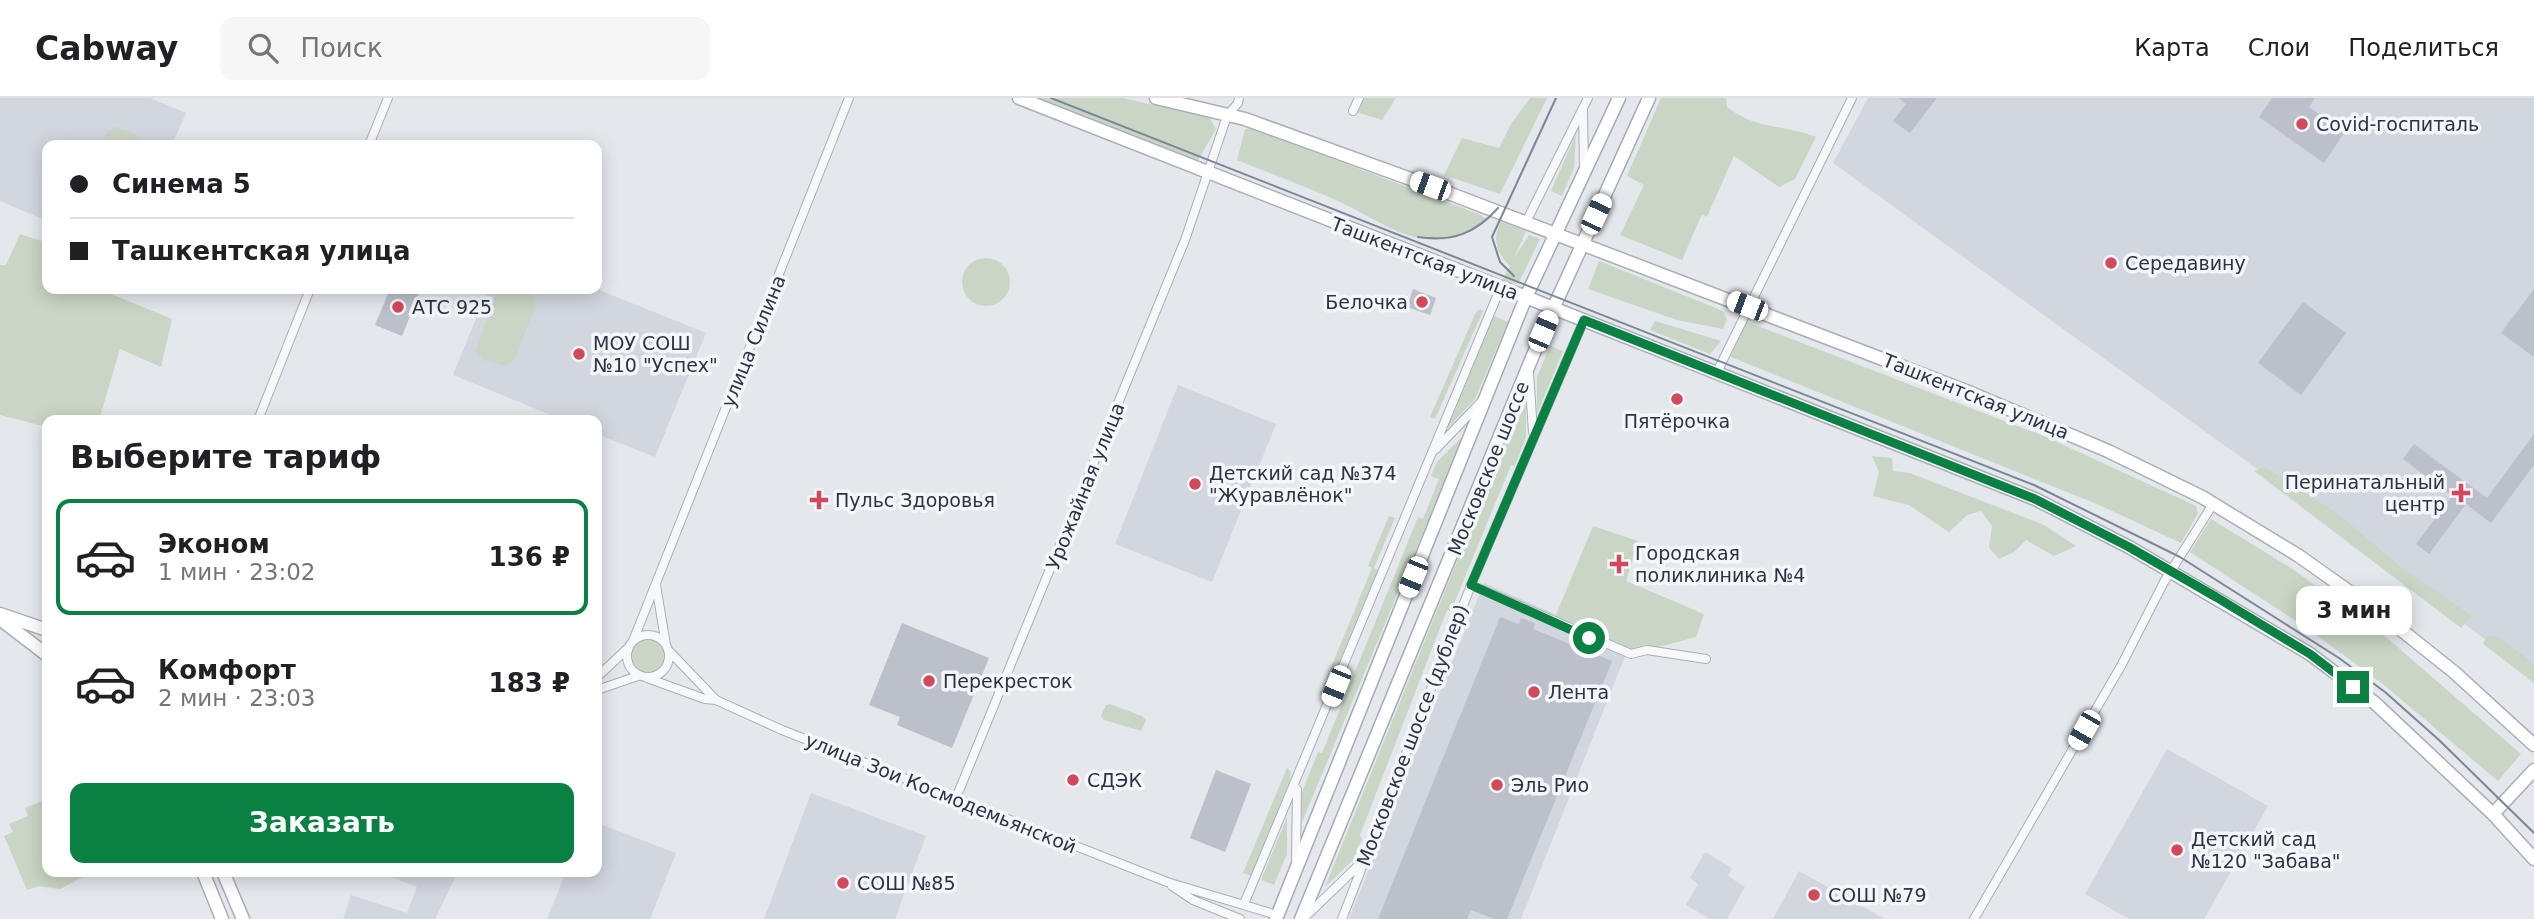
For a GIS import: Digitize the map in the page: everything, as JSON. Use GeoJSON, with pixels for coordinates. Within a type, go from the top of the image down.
{"type":"FeatureCollection","features":[{"type":"Feature","properties":{"kind":"main road","name":"Ташкентская улица"},"geometry":{"type":"LineString","coordinates":[[1019,98],[2035,499],[2171,571],[2310,654],[2415,738],[2493,814],[2534,859]]}},
{"type":"Feature","properties":{"kind":"main road","name":"Ташкентская улица"},"geometry":{"type":"LineString","coordinates":[[1156,98],[1245,119],[1344,154],[1747,306],[2053,426],[2213,504],[2299,556],[2385,617],[2482,696],[2534,744]]}},
{"type":"Feature","properties":{"kind":"main road","name":"Московское шоссе"},"geometry":{"type":"LineString","coordinates":[[1281,917],[1296,867],[1526,297],[1619,98]]}},
{"type":"Feature","properties":{"kind":"main road","name":"Московское шоссе"},"geometry":{"type":"LineString","coordinates":[[1302,919],[1553,308],[1649,98]]}},
{"type":"Feature","properties":{"kind":"main road"},"geometry":{"type":"LineString","coordinates":[[0,617],[42,629]]}},
{"type":"Feature","properties":{"kind":"main road"},"geometry":{"type":"LineString","coordinates":[[0,617],[42,651]]}},
{"type":"Feature","properties":{"kind":"main road"},"geometry":{"type":"LineString","coordinates":[[2493,814],[2534,770]]}},
{"type":"Feature","properties":{"kind":"main road"},"geometry":{"type":"LineString","coordinates":[[205,877],[222,919]]}},
{"type":"Feature","properties":{"kind":"main road"},"geometry":{"type":"LineString","coordinates":[[225,877],[243,919]]}},
{"type":"Feature","properties":{"kind":"street"},"geometry":{"type":"LineString","coordinates":[[371,140],[388,98]]}},
{"type":"Feature","properties":{"kind":"street","name":"улица Силина"},"geometry":{"type":"LineString","coordinates":[[633,640],[849,98]]}},
{"type":"Feature","properties":{"kind":"street"},"geometry":{"type":"LineString","coordinates":[[1227,116],[1239,98]]}},
{"type":"Feature","properties":{"kind":"street"},"geometry":{"type":"LineString","coordinates":[[1353,111],[1359,98]]}},
{"type":"Feature","properties":{"kind":"street"},"geometry":{"type":"LineString","coordinates":[[1525,224],[1588,98]]}},
{"type":"Feature","properties":{"kind":"street"},"geometry":{"type":"LineString","coordinates":[[1717,372],[1747,306],[1852,98]]}},
{"type":"Feature","properties":{"kind":"street"},"geometry":{"type":"LineString","coordinates":[[1583,108],[1584,172]]}},
{"type":"Feature","properties":{"kind":"street","name":"Урожайная улица"},"geometry":{"type":"LineString","coordinates":[[956,798],[1125,388],[1209,172],[1227,116]]}},
{"type":"Feature","properties":{"kind":"street"},"geometry":{"type":"LineString","coordinates":[[1244,904],[1297,783],[1500,289]]}},
{"type":"Feature","properties":{"kind":"street"},"geometry":{"type":"LineString","coordinates":[[260,415],[308,294]]}},
{"type":"Feature","properties":{"kind":"street","name":"Московское шоссе (дублер)"},"geometry":{"type":"LineString","coordinates":[[1342,919],[1361,863],[1471,585],[1584,320]]}},
{"type":"Feature","properties":{"kind":"street"},"geometry":{"type":"LineString","coordinates":[[1529,367],[1533,435]]}},
{"type":"Feature","properties":{"kind":"street"},"geometry":{"type":"LineString","coordinates":[[1432,453],[1487,396]]}},
{"type":"Feature","properties":{"kind":"street"},"geometry":{"type":"LineString","coordinates":[[1974,919],[2121,666],[2171,571],[2213,504]]}},
{"type":"Feature","properties":{"kind":"street"},"geometry":{"type":"LineString","coordinates":[[602,689],[658,675],[665,668],[668,648],[656,583]]}},
{"type":"Feature","properties":{"kind":"street"},"geometry":{"type":"LineString","coordinates":[[1471,585],[1631,654],[1647,650],[1706,659]]}},
{"type":"Feature","properties":{"kind":"street"},"geometry":{"type":"LineString","coordinates":[[602,672],[633,640],[642,635],[652,635],[668,648]]}},
{"type":"Feature","properties":{"kind":"street","name":"улица Зои Космодемьянской"},"geometry":{"type":"LineString","coordinates":[[668,648],[716,700]]}},
{"type":"Feature","properties":{"kind":"street"},"geometry":{"type":"LineString","coordinates":[[627,649],[626,659],[631,670],[643,677]]}},
{"type":"Feature","properties":{"kind":"street","name":"улица Зои Космодемьянской"},"geometry":{"type":"LineString","coordinates":[[643,677],[705,699],[716,700],[782,730],[1167,882],[1281,917]]}},
{"type":"Feature","properties":{"kind":"street"},"geometry":{"type":"LineString","coordinates":[[1296,867],[1297,783]]}},
{"type":"Feature","properties":{"kind":"street"},"geometry":{"type":"LineString","coordinates":[[1302,919],[1361,863]]}},
{"type":"Feature","properties":{"kind":"street","name":"улица Зои Космодемьянской"},"geometry":{"type":"LineString","coordinates":[[1167,882],[1193,900],[1239,919]]}},
{"type":"Feature","properties":{"kind":"shaded area"},"geometry":{"type":"Polygon","coordinates":[[[0,98],[150,98],[186,113],[174,140],[42,140],[42,219],[0,201],[0,98]]]}},
{"type":"Feature","properties":{"kind":"shaded area"},"geometry":{"type":"Polygon","coordinates":[[[1868,98],[2534,98],[2534,676],[2242,458],[1833,163],[1868,98]]]}},
{"type":"Feature","properties":{"kind":"shaded area","name":"МОУ СОШ №10 \"Успех\""},"geometry":{"type":"Polygon","coordinates":[[[602,291],[706,333],[655,457],[602,436],[602,415],[551,415],[453,375],[486,294],[602,294],[602,291]]]}},
{"type":"Feature","properties":{"kind":"shaded area","name":"Детский сад №374 \"Журавлёнок\""},"geometry":{"type":"Polygon","coordinates":[[[1178,385],[1276,424],[1212,582],[1115,544],[1178,385]]]}},
{"type":"Feature","properties":{"kind":"shaded area","name":"Эль Рио"},"geometry":{"type":"Polygon","coordinates":[[[1484,583],[1629,646],[1521,919],[1349,919],[1484,583]]]}},
{"type":"Feature","properties":{"kind":"shaded area","name":"Детский сад №120 \"Забава\""},"geometry":{"type":"Polygon","coordinates":[[[2167,749],[2268,806],[2204,919],[2129,919],[2085,894],[2167,749]]]}},
{"type":"Feature","properties":{"kind":"shaded area","name":"СОШ №85"},"geometry":{"type":"Polygon","coordinates":[[[811,793],[926,836],[895,919],[764,919],[811,793]]]}},
{"type":"Feature","properties":{"kind":"shaded area"},"geometry":{"type":"Polygon","coordinates":[[[602,825],[676,853],[650,919],[547,919],[564,877],[602,877],[602,825]]]}},
{"type":"Feature","properties":{"kind":"shaded area"},"geometry":{"type":"Polygon","coordinates":[[[1705,852],[1732,868],[1728,876],[1745,887],[1727,919],[1710,919],[1686,905],[1698,884],[1690,878],[1705,852]]]}},
{"type":"Feature","properties":{"kind":"shaded area","name":"СОШ №79"},"geometry":{"type":"Polygon","coordinates":[[[1799,871],[1885,919],[1773,919],[1799,871]]]}},
{"type":"Feature","properties":{"kind":"shaded area"},"geometry":{"type":"Polygon","coordinates":[[[392,877],[456,877],[435,919],[343,919],[351,895],[407,913],[417,887],[392,877]]]}},
{"type":"Feature","properties":{"kind":"green space"},"geometry":{"type":"Polygon","coordinates":[[[1029,98],[1123,98],[1210,118],[1216,129],[1197,162],[1029,98]]]}},
{"type":"Feature","properties":{"kind":"green space"},"geometry":{"type":"Polygon","coordinates":[[[1359,98],[1396,98],[1382,120],[1353,111],[1359,98]]]}},
{"type":"Feature","properties":{"kind":"green space"},"geometry":{"type":"Polygon","coordinates":[[[1530,98],[1547,98],[1500,194],[1444,175],[1462,138],[1499,148],[1511,124],[1530,98]]]}},
{"type":"Feature","properties":{"kind":"green space"},"geometry":{"type":"Polygon","coordinates":[[[1661,98],[1726,98],[1727,107],[1749,120],[1816,137],[1795,179],[1779,187],[1734,156],[1707,217],[1702,214],[1682,260],[1620,235],[1644,185],[1627,176],[1661,98]]]}},
{"type":"Feature","properties":{"kind":"green space"},"geometry":{"type":"Polygon","coordinates":[[[117,127],[139,136],[142,140],[103,140],[107,132],[117,127]]]}},
{"type":"Feature","properties":{"kind":"green space"},"geometry":{"type":"Polygon","coordinates":[[[1251,128],[1481,215],[1487,220],[1463,234],[1444,240],[1424,239],[1399,232],[1329,197],[1237,160],[1245,129],[1251,128]]]}},
{"type":"Feature","properties":{"kind":"green space"},"geometry":{"type":"Polygon","coordinates":[[[1576,134],[1574,168],[1562,196],[1551,191],[1576,134]]]}},
{"type":"Feature","properties":{"kind":"green space"},"geometry":{"type":"Polygon","coordinates":[[[1501,221],[1526,231],[1514,258],[1529,235],[1540,239],[1518,284],[1501,282],[1510,266],[1501,256],[1497,245],[1501,221]]]}},
{"type":"Feature","properties":{"kind":"green space"},"geometry":{"type":"Polygon","coordinates":[[[20,234],[42,241],[42,294],[111,294],[172,319],[161,367],[120,349],[100,415],[42,415],[42,426],[0,415],[0,265],[6,265],[20,234]]]}},
{"type":"Feature","properties":{"kind":"green space"},"geometry":{"type":"Polygon","coordinates":[[[986,258],[1003,265],[1010,282],[1003,299],[986,306],[969,299],[962,282],[969,265],[986,258]]]}},
{"type":"Feature","properties":{"kind":"green space"},"geometry":{"type":"Polygon","coordinates":[[[1599,261],[1723,311],[1727,319],[1723,329],[1677,320],[1588,289],[1599,261]]]}},
{"type":"Feature","properties":{"kind":"green space"},"geometry":{"type":"Polygon","coordinates":[[[496,294],[532,294],[537,302],[515,359],[506,366],[483,360],[475,352],[496,294]]]}},
{"type":"Feature","properties":{"kind":"green space"},"geometry":{"type":"Polygon","coordinates":[[[1480,309],[1483,311],[1435,419],[1430,417],[1476,312],[1480,309]]]}},
{"type":"Feature","properties":{"kind":"green space"},"geometry":{"type":"Polygon","coordinates":[[[1494,316],[1508,322],[1475,399],[1447,429],[1494,316]]]}},
{"type":"Feature","properties":{"kind":"green space"},"geometry":{"type":"Polygon","coordinates":[[[1655,321],[1721,341],[1710,354],[1650,330],[1655,321]]]}},
{"type":"Feature","properties":{"kind":"green space"},"geometry":{"type":"Polygon","coordinates":[[[1745,321],[2046,437],[2196,506],[2198,513],[2181,543],[2097,504],[1731,357],[1745,321]]]}},
{"type":"Feature","properties":{"kind":"green space"},"geometry":{"type":"Polygon","coordinates":[[[1550,346],[1563,351],[1537,414],[1537,377],[1550,346]]]}},
{"type":"Feature","properties":{"kind":"green space"},"geometry":{"type":"Polygon","coordinates":[[[1526,404],[1526,437],[1515,466],[1511,465],[1451,611],[1447,610],[1360,835],[1362,839],[1353,860],[1325,887],[1500,455],[1526,404]]]}},
{"type":"Feature","properties":{"kind":"green space"},"geometry":{"type":"Polygon","coordinates":[[[1464,435],[1302,822],[1302,792],[1318,752],[1322,753],[1418,517],[1423,519],[1439,479],[1431,476],[1437,462],[1464,435]]]}},
{"type":"Feature","properties":{"kind":"green space"},"geometry":{"type":"Polygon","coordinates":[[[1872,456],[1892,458],[1893,471],[1910,473],[2044,525],[2076,546],[2054,556],[2026,540],[2014,552],[1999,559],[1989,548],[1992,526],[1981,511],[1967,515],[1949,532],[1909,505],[1873,496],[1879,472],[1872,456]]]}},
{"type":"Feature","properties":{"kind":"green space"},"geometry":{"type":"Polygon","coordinates":[[[2265,467],[2337,513],[2401,567],[2472,616],[2461,628],[2254,471],[2265,467]]]}},
{"type":"Feature","properties":{"kind":"green space"},"geometry":{"type":"Polygon","coordinates":[[[1389,516],[1395,518],[1374,568],[1378,570],[1325,696],[1320,694],[1372,568],[1368,566],[1389,516]]]}},
{"type":"Feature","properties":{"kind":"green space"},"geometry":{"type":"Polygon","coordinates":[[[2211,519],[2294,570],[2387,638],[2521,754],[2498,781],[2384,685],[2307,628],[2190,552],[2211,519]]]}},
{"type":"Feature","properties":{"kind":"green space"},"geometry":{"type":"Polygon","coordinates":[[[1593,526],[1638,541],[1626,581],[1704,614],[1696,637],[1647,650],[1621,650],[1553,622],[1593,526]]]}},
{"type":"Feature","properties":{"kind":"green space"},"geometry":{"type":"Polygon","coordinates":[[[2487,636],[2498,636],[2534,664],[2534,683],[2483,644],[2487,636]]]}},
{"type":"Feature","properties":{"kind":"green space"},"geometry":{"type":"Polygon","coordinates":[[[648,639],[660,644],[665,656],[660,668],[648,673],[636,668],[631,656],[636,644],[648,639]]]}},
{"type":"Feature","properties":{"kind":"green space"},"geometry":{"type":"Polygon","coordinates":[[[1110,704],[1142,716],[1146,720],[1141,731],[1104,720],[1101,716],[1106,705],[1110,704]]]}},
{"type":"Feature","properties":{"kind":"green space"},"geometry":{"type":"Polygon","coordinates":[[[1287,768],[1291,772],[1290,779],[1252,876],[1243,873],[1287,768]]]}},
{"type":"Feature","properties":{"kind":"green space"},"geometry":{"type":"Polygon","coordinates":[[[42,801],[42,877],[83,877],[60,889],[39,886],[27,890],[4,836],[13,832],[9,824],[28,816],[25,808],[42,801]]]}},
{"type":"Feature","properties":{"kind":"green space"},"geometry":{"type":"Polygon","coordinates":[[[1287,817],[1287,854],[1274,885],[1261,880],[1287,817]]]}},
{"type":"Feature","properties":{"kind":"building"},"geometry":{"type":"Polygon","coordinates":[[[1898,98],[1937,98],[1910,133],[1893,121],[1906,104],[1898,98]]]}},
{"type":"Feature","properties":{"kind":"building","name":"Covid-госпиталь"},"geometry":{"type":"Polygon","coordinates":[[[2272,98],[2315,98],[2309,107],[2345,132],[2324,163],[2259,117],[2272,98]]]}},
{"type":"Feature","properties":{"kind":"building","name":"Белочка"},"geometry":{"type":"Polygon","coordinates":[[[1413,289],[1436,298],[1430,315],[1407,307],[1413,289]]]}},
{"type":"Feature","properties":{"kind":"building"},"geometry":{"type":"Polygon","coordinates":[[[2534,289],[2534,357],[2501,333],[2534,289]]]}},
{"type":"Feature","properties":{"kind":"building","name":"АТС 925"},"geometry":{"type":"Polygon","coordinates":[[[388,294],[419,294],[402,336],[375,325],[388,294]]]}},
{"type":"Feature","properties":{"kind":"building"},"geometry":{"type":"Polygon","coordinates":[[[2303,302],[2346,333],[2301,395],[2258,363],[2303,302]]]}},
{"type":"Feature","properties":{"kind":"building","name":"Перинатальный центр"},"geometry":{"type":"Polygon","coordinates":[[[2534,434],[2534,465],[2491,523],[2466,504],[2429,554],[2416,544],[2452,496],[2403,459],[2414,444],[2487,498],[2534,434]]]}},
{"type":"Feature","properties":{"kind":"building","name":"Эль Рио"},"geometry":{"type":"Polygon","coordinates":[[[1500,617],[1519,624],[1521,618],[1535,623],[1533,629],[1612,661],[1507,919],[1494,919],[1471,910],[1467,919],[1378,919],[1500,617]]]}},
{"type":"Feature","properties":{"kind":"building","name":"Перекресток"},"geometry":{"type":"Polygon","coordinates":[[[902,623],[989,658],[952,748],[897,725],[900,717],[869,705],[902,623]]]}},
{"type":"Feature","properties":{"kind":"building"},"geometry":{"type":"Polygon","coordinates":[[[1216,770],[1251,784],[1225,852],[1190,838],[1216,770]]]}},
{"type":"Feature","properties":{"kind":"tram line"},"geometry":{"type":"LineString","coordinates":[[1051,98],[2034,485],[2180,557],[2339,658],[2385,692],[2439,740],[2534,833]]}},
{"type":"Feature","properties":{"kind":"tram line"},"geometry":{"type":"LineString","coordinates":[[1514,276],[1500,262],[1492,237],[1556,98]]}},
{"type":"Feature","properties":{"kind":"tram line"},"geometry":{"type":"LineString","coordinates":[[1418,237],[1442,238],[1462,234],[1481,224],[1498,208]]}},
{"type":"Feature","properties":{"kind":"place","name":"Covid-госпиталь"},"geometry":{"type":"Point","coordinates":[2302,124]}},
{"type":"Feature","properties":{"kind":"place","name":"Середавину"},"geometry":{"type":"Point","coordinates":[2111,263]}},
{"type":"Feature","properties":{"kind":"place","name":"Белочка"},"geometry":{"type":"Point","coordinates":[1422,302]}},
{"type":"Feature","properties":{"kind":"place","name":"АТС 925"},"geometry":{"type":"Point","coordinates":[398,307]}},
{"type":"Feature","properties":{"kind":"place","name":"МОУ СОШ №10 \"Успех\""},"geometry":{"type":"Point","coordinates":[579,354]}},
{"type":"Feature","properties":{"kind":"place","name":"Пятёрочка"},"geometry":{"type":"Point","coordinates":[1677,399]}},
{"type":"Feature","properties":{"kind":"place","name":"Детский сад №374 \"Журавлёнок\""},"geometry":{"type":"Point","coordinates":[1195,484]}},
{"type":"Feature","properties":{"kind":"place","name":"Перинатальный центр"},"geometry":{"type":"Point","coordinates":[2461,493]}},
{"type":"Feature","properties":{"kind":"place","name":"Пульс Здоровья"},"geometry":{"type":"Point","coordinates":[819,500]}},
{"type":"Feature","properties":{"kind":"place","name":"Городская поликлиника №4"},"geometry":{"type":"Point","coordinates":[1619,564]}},
{"type":"Feature","properties":{"kind":"place","name":"Перекресток"},"geometry":{"type":"Point","coordinates":[929,681]}},
{"type":"Feature","properties":{"kind":"place","name":"Лента"},"geometry":{"type":"Point","coordinates":[1534,692]}},
{"type":"Feature","properties":{"kind":"place","name":"СДЭК"},"geometry":{"type":"Point","coordinates":[1073,780]}},
{"type":"Feature","properties":{"kind":"place","name":"Эль Рио"},"geometry":{"type":"Point","coordinates":[1497,785]}},
{"type":"Feature","properties":{"kind":"place","name":"Детский сад №120 \"Забава\""},"geometry":{"type":"Point","coordinates":[2177,850]}},
{"type":"Feature","properties":{"kind":"place","name":"СОШ №85"},"geometry":{"type":"Point","coordinates":[843,883]}},
{"type":"Feature","properties":{"kind":"place","name":"СОШ №79"},"geometry":{"type":"Point","coordinates":[1814,895]}},
{"type":"Feature","properties":{"kind":"route"},"geometry":{"type":"LineString","coordinates":[[1589,638],[1471,585],[1584,320],[2035,499],[2129,547],[2216,597],[2310,654],[2353,687]]}}]}
